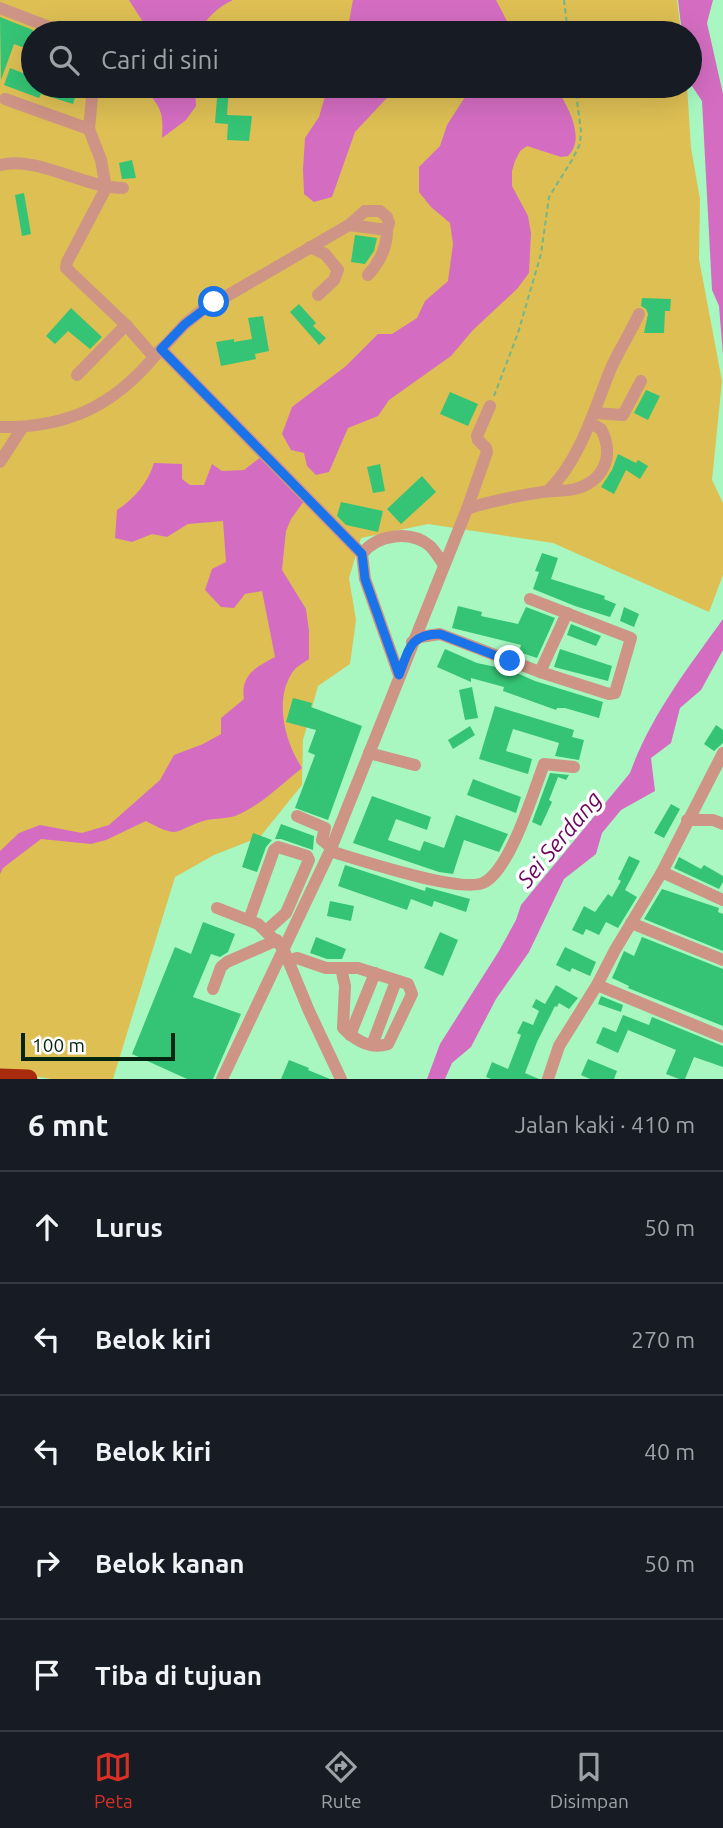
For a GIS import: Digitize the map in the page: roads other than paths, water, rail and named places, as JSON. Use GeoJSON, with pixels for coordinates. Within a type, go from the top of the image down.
{"type":"FeatureCollection","features":[{"type":"Feature","properties":{"kind":"highway"},"geometry":{"type":"LineString","coordinates":[[0,1078],[28,1079]]}},
{"type":"Feature","properties":{"kind":"street"},"geometry":{"type":"LineString","coordinates":[[0,8],[34,21]]}},
{"type":"Feature","properties":{"kind":"street"},"geometry":{"type":"LineString","coordinates":[[92,98],[89,129],[101,160],[106,188],[66,262],[66,268],[158,353],[362,554],[365,579],[399,675]]}},
{"type":"Feature","properties":{"kind":"street"},"geometry":{"type":"LineString","coordinates":[[5,99],[89,129]]}},
{"type":"Feature","properties":{"kind":"street"},"geometry":{"type":"LineString","coordinates":[[0,165],[25,163],[106,188],[123,188]]}},
{"type":"Feature","properties":{"kind":"street"},"geometry":{"type":"LineString","coordinates":[[0,428],[53,424],[86,413],[119,393],[185,324],[214,302],[349,225],[387,230],[378,264],[368,275]]}},
{"type":"Feature","properties":{"kind":"street"},"geometry":{"type":"LineString","coordinates":[[310,247],[325,254],[338,271],[334,280],[317,295]]}},
{"type":"Feature","properties":{"kind":"street"},"geometry":{"type":"LineString","coordinates":[[549,490],[564,475],[592,418],[610,371],[639,314]]}},
{"type":"Feature","properties":{"kind":"street"},"geometry":{"type":"LineString","coordinates":[[77,375],[126,325]]}},
{"type":"Feature","properties":{"kind":"street"},"geometry":{"type":"LineString","coordinates":[[592,418],[623,415],[641,382]]}},
{"type":"Feature","properties":{"kind":"street"},"geometry":{"type":"LineString","coordinates":[[222,1079],[280,944],[330,849],[467,509],[487,452],[477,436],[490,407]]}},
{"type":"Feature","properties":{"kind":"street"},"geometry":{"type":"LineString","coordinates":[[467,509],[486,502],[549,490],[578,488],[595,478],[603,470],[609,449],[601,429],[592,418]]}},
{"type":"Feature","properties":{"kind":"street"},"geometry":{"type":"LineString","coordinates":[[0,462],[22,428]]}},
{"type":"Feature","properties":{"kind":"street"},"geometry":{"type":"LineString","coordinates":[[362,554],[375,542],[407,536],[431,547],[444,565]]}},
{"type":"Feature","properties":{"kind":"street"},"geometry":{"type":"LineString","coordinates":[[412,642],[420,637],[440,634],[540,672],[609,694],[615,693],[631,638],[530,599]]}},
{"type":"Feature","properties":{"kind":"street"},"geometry":{"type":"LineString","coordinates":[[540,672],[567,613]]}},
{"type":"Feature","properties":{"kind":"street"},"geometry":{"type":"LineString","coordinates":[[369,753],[415,765]]}},
{"type":"Feature","properties":{"kind":"street"},"geometry":{"type":"LineString","coordinates":[[548,1079],[559,1046],[662,872],[722,758]]}},
{"type":"Feature","properties":{"kind":"street"},"geometry":{"type":"LineString","coordinates":[[296,816],[325,828],[322,840],[330,849],[430,880],[481,884],[490,878],[508,855],[544,764],[574,767]]}},
{"type":"Feature","properties":{"kind":"street"},"geometry":{"type":"LineString","coordinates":[[687,820],[713,820],[723,824]]}},
{"type":"Feature","properties":{"kind":"street"},"geometry":{"type":"LineString","coordinates":[[249,920],[274,850],[278,848],[307,856],[309,860],[286,913],[267,930]]}},
{"type":"Feature","properties":{"kind":"street"},"geometry":{"type":"LineString","coordinates":[[662,872],[723,900]]}},
{"type":"Feature","properties":{"kind":"street"},"geometry":{"type":"LineString","coordinates":[[217,908],[267,930],[280,944],[341,1079]]}},
{"type":"Feature","properties":{"kind":"street"},"geometry":{"type":"LineString","coordinates":[[632,923],[723,960]]}},
{"type":"Feature","properties":{"kind":"street"},"geometry":{"type":"LineString","coordinates":[[213,989],[221,967],[227,962],[280,944]]}},
{"type":"Feature","properties":{"kind":"street"},"geometry":{"type":"LineString","coordinates":[[288,961],[297,958],[327,968],[341,968],[358,968],[408,984],[412,994],[388,1044],[382,1046],[359,1043],[343,1028],[345,985],[341,968]]}},
{"type":"Feature","properties":{"kind":"street"},"geometry":{"type":"LineString","coordinates":[[349,1035],[375,973]]}},
{"type":"Feature","properties":{"kind":"street"},"geometry":{"type":"LineString","coordinates":[[372,1045],[396,981]]}},
{"type":"Feature","properties":{"kind":"street"},"geometry":{"type":"LineString","coordinates":[[597,985],[723,1037]]}},
{"type":"Feature","properties":{"kind":"water label","name":"Sei Serdang"},"geometry":{"type":"Point","coordinates":[559,839]}}]}
